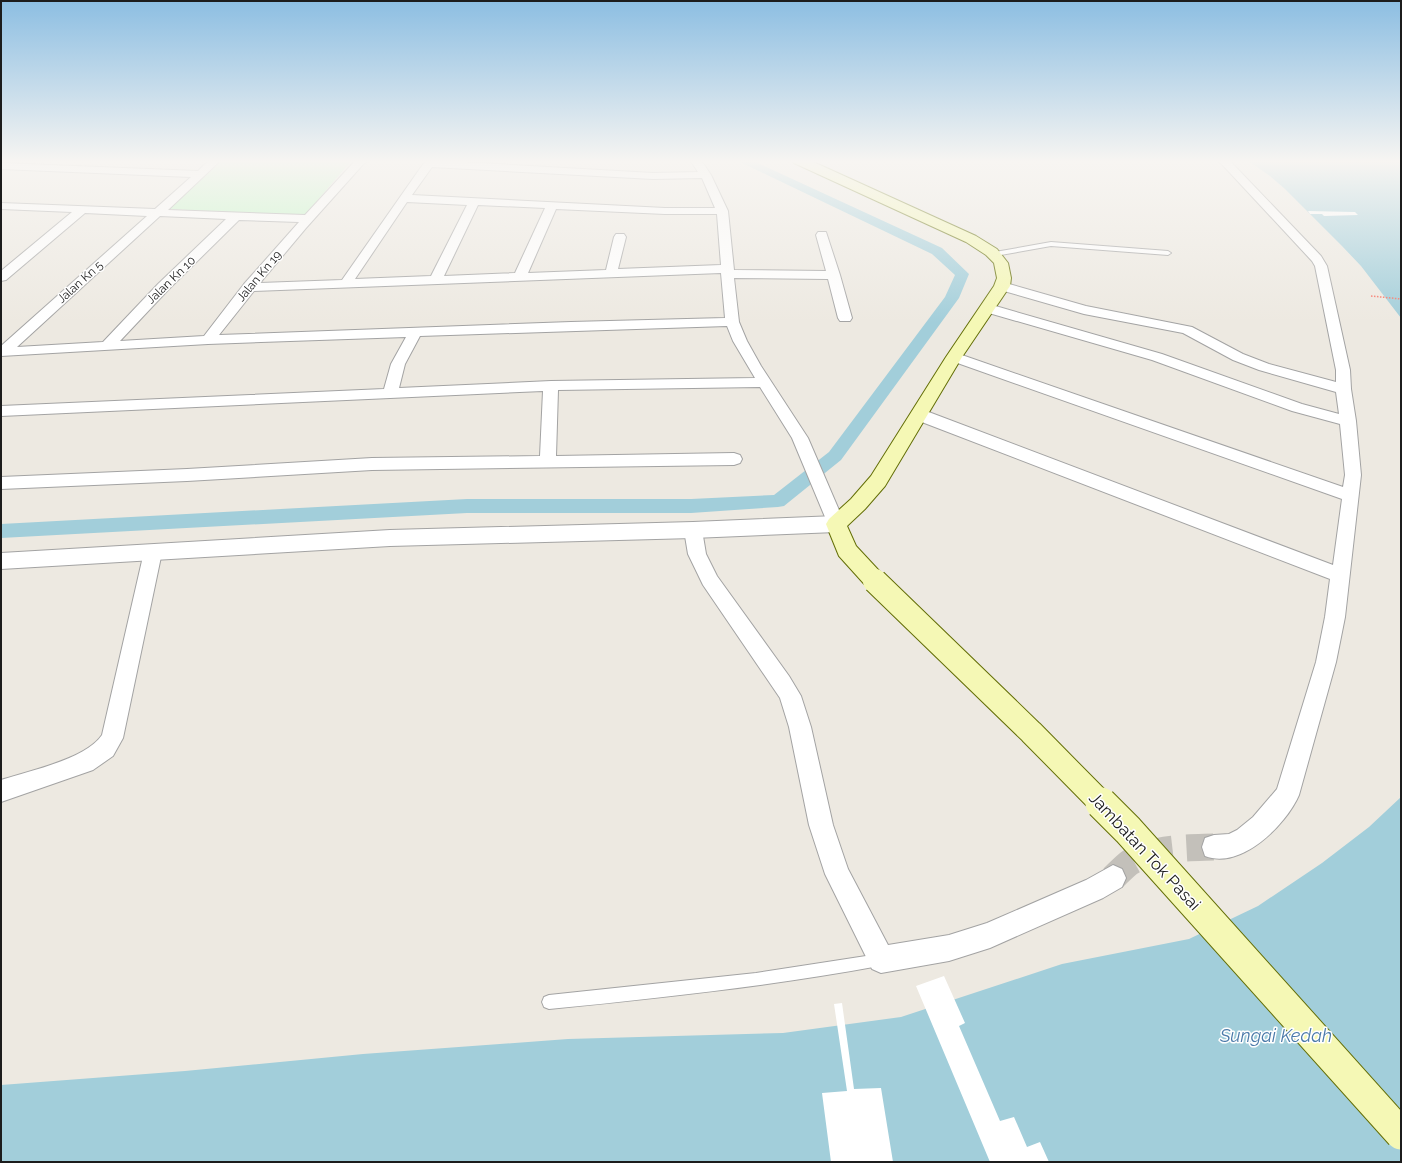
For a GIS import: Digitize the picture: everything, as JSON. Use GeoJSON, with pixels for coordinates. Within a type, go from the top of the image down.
{"type":"FeatureCollection","features":[{"type":"Feature","properties":{"kind":"main road"},"geometry":{"type":"LineString","coordinates":[[833,516],[878,481],[954,356],[1002,286],[1004,276],[1003,266],[995,254],[971,239],[917,214]]}},
{"type":"Feature","properties":{"kind":"main road","name":"Jambatan Tok Pasai"},"geometry":{"type":"LineString","coordinates":[[833,516],[847,550],[875,581],[1031,732],[1128,830],[1401,1134]]}},
{"type":"Feature","properties":{"kind":"street"},"geometry":{"type":"LineString","coordinates":[[1,277],[77,214]]}},
{"type":"Feature","properties":{"kind":"street","name":"Jalan Kn 5"},"geometry":{"type":"LineString","coordinates":[[2,352],[155,214]]}},
{"type":"Feature","properties":{"kind":"street"},"geometry":{"type":"LineString","coordinates":[[190,214],[308,220]]}},
{"type":"Feature","properties":{"kind":"street","name":"Jalan Kn 19"},"geometry":{"type":"LineString","coordinates":[[208,340],[249,287],[313,214]]}},
{"type":"Feature","properties":{"kind":"street"},"geometry":{"type":"LineString","coordinates":[[345,284],[393,214]]}},
{"type":"Feature","properties":{"kind":"street"},"geometry":{"type":"LineString","coordinates":[[434,281],[468,214]]}},
{"type":"Feature","properties":{"kind":"street"},"geometry":{"type":"LineString","coordinates":[[519,278],[548,214]]}},
{"type":"Feature","properties":{"kind":"street"},"geometry":{"type":"LineString","coordinates":[[1,561],[390,538],[693,530],[833,516],[800,438],[766,382],[754,366],[740,342],[732,322],[729,272],[722,214]]}},
{"type":"Feature","properties":{"kind":"street"},"geometry":{"type":"LineString","coordinates":[[1214,847],[1230,846],[1241,841],[1273,813],[1287,795],[1326,662],[1335,617],[1351,496],[1353,475],[1348,421],[1343,389],[1343,370],[1321,266],[1317,259],[1275,214]]}},
{"type":"Feature","properties":{"kind":"street","name":"Jalan Kn 10"},"geometry":{"type":"LineString","coordinates":[[108,345],[158,292],[236,216]]}},
{"type":"Feature","properties":{"kind":"street"},"geometry":{"type":"LineString","coordinates":[[822,235],[845,318]]}},
{"type":"Feature","properties":{"kind":"street"},"geometry":{"type":"LineString","coordinates":[[611,274],[620,236]]}},
{"type":"Feature","properties":{"kind":"street"},"geometry":{"type":"LineString","coordinates":[[249,287],[611,274],[729,272],[834,275]]}},
{"type":"Feature","properties":{"kind":"street"},"geometry":{"type":"LineString","coordinates":[[1002,286],[1084,310],[1188,330],[1244,359],[1343,389]]}},
{"type":"Feature","properties":{"kind":"street"},"geometry":{"type":"LineString","coordinates":[[987,308],[1157,357],[1297,408],[1348,421]]}},
{"type":"Feature","properties":{"kind":"street"},"geometry":{"type":"LineString","coordinates":[[2,352],[208,340],[579,326],[732,322]]}},
{"type":"Feature","properties":{"kind":"street"},"geometry":{"type":"LineString","coordinates":[[390,393],[398,364],[415,333]]}},
{"type":"Feature","properties":{"kind":"street"},"geometry":{"type":"LineString","coordinates":[[954,356],[1351,496]]}},
{"type":"Feature","properties":{"kind":"street"},"geometry":{"type":"LineString","coordinates":[[1,411],[551,386],[766,382]]}},
{"type":"Feature","properties":{"kind":"street"},"geometry":{"type":"LineString","coordinates":[[548,461],[551,386]]}},
{"type":"Feature","properties":{"kind":"street"},"geometry":{"type":"LineString","coordinates":[[920,414],[1340,575]]}},
{"type":"Feature","properties":{"kind":"street"},"geometry":{"type":"LineString","coordinates":[[1,483],[187,475],[325,466],[734,459]]}},
{"type":"Feature","properties":{"kind":"street"},"geometry":{"type":"LineString","coordinates":[[693,530],[697,554],[710,580],[782,682],[790,696],[800,726],[821,825],[837,874],[881,960],[949,948],[990,935],[1094,889],[1113,878]]}},
{"type":"Feature","properties":{"kind":"street"},"geometry":{"type":"LineString","coordinates":[[1,791],[85,763],[105,749],[112,738],[153,552]]}},
{"type":"Feature","properties":{"kind":"lane"},"geometry":{"type":"LineString","coordinates":[[995,254],[1051,244],[1168,253]]}},
{"type":"Feature","properties":{"kind":"lane"},"geometry":{"type":"LineString","coordinates":[[549,1002],[730,983],[814,972],[881,960]]}},
{"type":"Feature","properties":{"kind":"path"},"geometry":{"type":"LineString","coordinates":[[1372,296],[1401,299]]}},
{"type":"Feature","properties":{"kind":"green space"},"geometry":{"type":"Polygon","coordinates":[[[271,214],[305,214],[304,216],[271,214]]]}},
{"type":"Feature","properties":{"kind":"water"},"geometry":{"type":"Polygon","coordinates":[[[1310,214],[1401,214],[1401,318],[1361,266],[1310,214]]]}},
{"type":"Feature","properties":{"kind":"water","name":"Sungai Kedah"},"geometry":{"type":"Polygon","coordinates":[[[1401,797],[1401,1162],[1,1162],[1,1085],[185,1071],[363,1054],[568,1039],[783,1033],[901,1017],[1062,964],[1189,939],[1258,906],[1322,863],[1369,827],[1401,797]]]}},
{"type":"Feature","properties":{"kind":"pier"},"geometry":{"type":"Polygon","coordinates":[[[1322,214],[1358,215],[1324,216],[1322,214]]]}},
{"type":"Feature","properties":{"kind":"pier"},"geometry":{"type":"Polygon","coordinates":[[[944,976],[965,1023],[959,1026],[1000,1121],[1014,1117],[1027,1147],[1040,1142],[1049,1162],[990,1162],[916,986],[944,976]]]}},
{"type":"Feature","properties":{"kind":"pier"},"geometry":{"type":"Polygon","coordinates":[[[842,1003],[854,1089],[881,1088],[893,1162],[831,1162],[822,1093],[847,1091],[834,1004],[842,1003]]]}},
{"type":"Feature","properties":{"kind":"waterway"},"geometry":{"type":"LineString","coordinates":[[1,531],[467,506],[691,506],[778,501],[835,456],[952,298],[962,274],[937,251],[858,214]]}},
{"type":"Feature","properties":{"kind":"tunnel"},"geometry":{"type":"LineString","coordinates":[[1113,878],[1129,863],[1149,854],[1170,849],[1214,847]]}}]}
